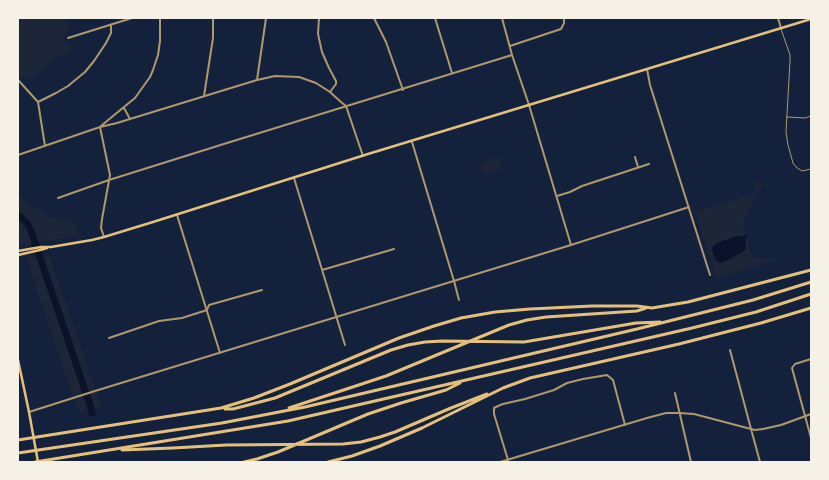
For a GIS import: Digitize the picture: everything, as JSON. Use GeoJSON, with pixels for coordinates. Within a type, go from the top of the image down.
{"type":"FeatureCollection","features":[{"type":"Feature","properties":{"kind":"highway"},"geometry":{"type":"LineString","coordinates":[[278,412],[386,376],[509,324],[546,317],[637,311],[647,308],[688,302],[811,270]]}},
{"type":"Feature","properties":{"kind":"highway"},"geometry":{"type":"LineString","coordinates":[[18,453],[222,423],[305,407],[669,321],[753,300],[811,282]]}},
{"type":"Feature","properties":{"kind":"highway"},"geometry":{"type":"LineString","coordinates":[[36,462],[288,421],[692,328],[756,312],[811,294]]}},
{"type":"Feature","properties":{"kind":"highway"},"geometry":{"type":"LineString","coordinates":[[18,440],[221,408],[254,398],[290,384],[399,338],[461,318],[495,312],[530,309],[600,306],[637,306],[647,308]]}},
{"type":"Feature","properties":{"kind":"highway"},"geometry":{"type":"LineString","coordinates":[[114,450],[143,450],[226,445],[325,445],[361,442],[380,438],[451,408],[530,378],[679,344],[754,325],[811,308]]}},
{"type":"Feature","properties":{"kind":"highway"},"geometry":{"type":"LineString","coordinates":[[221,408],[233,409],[275,398],[408,345],[444,341],[524,342],[636,323],[669,321]]}},
{"type":"Feature","properties":{"kind":"highway"},"geometry":{"type":"LineString","coordinates":[[244,462],[278,452],[368,414],[446,390],[467,380]]}},
{"type":"Feature","properties":{"kind":"highway"},"geometry":{"type":"LineString","coordinates":[[328,462],[352,456],[380,446],[422,428],[503,388]]}},
{"type":"Feature","properties":{"kind":"main road"},"geometry":{"type":"LineString","coordinates":[[18,251],[104,237],[647,68],[811,19]]}},
{"type":"Feature","properties":{"kind":"main road"},"geometry":{"type":"LineString","coordinates":[[18,255],[48,247]]}},
{"type":"Feature","properties":{"kind":"main road"},"geometry":{"type":"LineString","coordinates":[[18,360],[29,412],[36,462]]}},
{"type":"Feature","properties":{"kind":"street"},"geometry":{"type":"LineString","coordinates":[[68,38],[132,18]]}},
{"type":"Feature","properties":{"kind":"street"},"geometry":{"type":"LineString","coordinates":[[100,127],[131,102],[146,84],[153,70],[160,48],[160,18]]}},
{"type":"Feature","properties":{"kind":"street"},"geometry":{"type":"LineString","coordinates":[[204,96],[212,38],[213,18]]}},
{"type":"Feature","properties":{"kind":"street"},"geometry":{"type":"LineString","coordinates":[[257,80],[266,18]]}},
{"type":"Feature","properties":{"kind":"street"},"geometry":{"type":"LineString","coordinates":[[318,18],[318,34],[322,52],[336,81],[336,84],[330,92]]}},
{"type":"Feature","properties":{"kind":"street"},"geometry":{"type":"LineString","coordinates":[[374,18],[386,42],[402,90]]}},
{"type":"Feature","properties":{"kind":"street"},"geometry":{"type":"LineString","coordinates":[[435,18],[452,73]]}},
{"type":"Feature","properties":{"kind":"street"},"geometry":{"type":"LineString","coordinates":[[502,18],[571,245]]}},
{"type":"Feature","properties":{"kind":"street"},"geometry":{"type":"LineString","coordinates":[[510,46],[561,29],[564,23],[564,18]]}},
{"type":"Feature","properties":{"kind":"street"},"geometry":{"type":"LineString","coordinates":[[778,18],[781,28]]}},
{"type":"Feature","properties":{"kind":"street"},"geometry":{"type":"LineString","coordinates":[[38,102],[68,86],[85,72],[106,43],[111,25]]}},
{"type":"Feature","properties":{"kind":"street"},"geometry":{"type":"LineString","coordinates":[[58,198],[110,180],[512,55]]}},
{"type":"Feature","properties":{"kind":"street"},"geometry":{"type":"LineString","coordinates":[[647,68],[650,85],[710,275]]}},
{"type":"Feature","properties":{"kind":"street"},"geometry":{"type":"LineString","coordinates":[[18,155],[100,127],[275,76],[299,77],[316,83],[330,92],[346,106],[363,156]]}},
{"type":"Feature","properties":{"kind":"street"},"geometry":{"type":"LineString","coordinates":[[19,80],[38,102],[45,146]]}},
{"type":"Feature","properties":{"kind":"street"},"geometry":{"type":"LineString","coordinates":[[124,108],[130,119]]}},
{"type":"Feature","properties":{"kind":"street"},"geometry":{"type":"LineString","coordinates":[[100,127],[110,175],[101,228],[104,237]]}},
{"type":"Feature","properties":{"kind":"street"},"geometry":{"type":"LineString","coordinates":[[412,142],[459,300]]}},
{"type":"Feature","properties":{"kind":"street"},"geometry":{"type":"LineString","coordinates":[[635,157],[638,168]]}},
{"type":"Feature","properties":{"kind":"street"},"geometry":{"type":"LineString","coordinates":[[557,196],[582,186],[649,164]]}},
{"type":"Feature","properties":{"kind":"street"},"geometry":{"type":"LineString","coordinates":[[294,178],[345,345]]}},
{"type":"Feature","properties":{"kind":"street"},"geometry":{"type":"LineString","coordinates":[[29,412],[454,282],[689,207]]}},
{"type":"Feature","properties":{"kind":"street"},"geometry":{"type":"LineString","coordinates":[[177,215],[220,353]]}},
{"type":"Feature","properties":{"kind":"street"},"geometry":{"type":"LineString","coordinates":[[322,270],[394,249]]}},
{"type":"Feature","properties":{"kind":"street"},"geometry":{"type":"LineString","coordinates":[[109,338],[159,321],[182,318],[206,310],[209,305],[262,290]]}},
{"type":"Feature","properties":{"kind":"street"},"geometry":{"type":"LineString","coordinates":[[730,350],[760,462]]}},
{"type":"Feature","properties":{"kind":"street"},"geometry":{"type":"LineString","coordinates":[[811,359],[795,364],[792,368],[811,438]]}},
{"type":"Feature","properties":{"kind":"street"},"geometry":{"type":"LineString","coordinates":[[508,460],[494,414],[494,408],[503,404],[554,390],[567,383],[607,375],[613,380],[625,424]]}},
{"type":"Feature","properties":{"kind":"street"},"geometry":{"type":"LineString","coordinates":[[675,393],[691,462]]}},
{"type":"Feature","properties":{"kind":"street"},"geometry":{"type":"LineString","coordinates":[[500,462],[666,413],[694,414],[755,430],[781,424],[811,414]]}},
{"type":"Feature","properties":{"kind":"lane"},"geometry":{"type":"LineString","coordinates":[[781,28],[790,55],[786,132],[788,145],[794,165],[799,170],[805,171],[811,169]]}},
{"type":"Feature","properties":{"kind":"lane"},"geometry":{"type":"LineString","coordinates":[[787,117],[805,118],[811,116]]}},
{"type":"Feature","properties":{"kind":"shaded area"},"geometry":{"type":"Polygon","coordinates":[[[18,18],[66,18],[70,32],[66,33],[64,36],[65,43],[72,47],[28,80],[24,76],[18,77],[18,18]]]}},
{"type":"Feature","properties":{"kind":"shaded area"},"geometry":{"type":"Polygon","coordinates":[[[499,157],[502,169],[485,174],[481,163],[499,157]]]}},
{"type":"Feature","properties":{"kind":"shaded area"},"geometry":{"type":"Polygon","coordinates":[[[765,179],[744,218],[743,223],[752,257],[779,259],[717,278],[695,212],[755,193],[755,186],[752,184],[765,179]]]}},
{"type":"Feature","properties":{"kind":"shaded area"},"geometry":{"type":"Polygon","coordinates":[[[18,195],[48,217],[71,221],[78,235],[27,244],[18,244],[18,195]]]}},
{"type":"Feature","properties":{"kind":"shaded area"},"geometry":{"type":"Polygon","coordinates":[[[748,234],[745,240],[746,248],[743,252],[720,263],[716,260],[713,254],[713,246],[717,243],[737,236],[748,234]]]}},
{"type":"Feature","properties":{"kind":"shaded area"},"geometry":{"type":"Polygon","coordinates":[[[49,255],[101,406],[80,412],[72,393],[34,281],[28,258],[49,255]]]}},
{"type":"Feature","properties":{"kind":"waterway"},"geometry":{"type":"LineString","coordinates":[[18,215],[27,223],[31,231],[92,413]]}}]}
